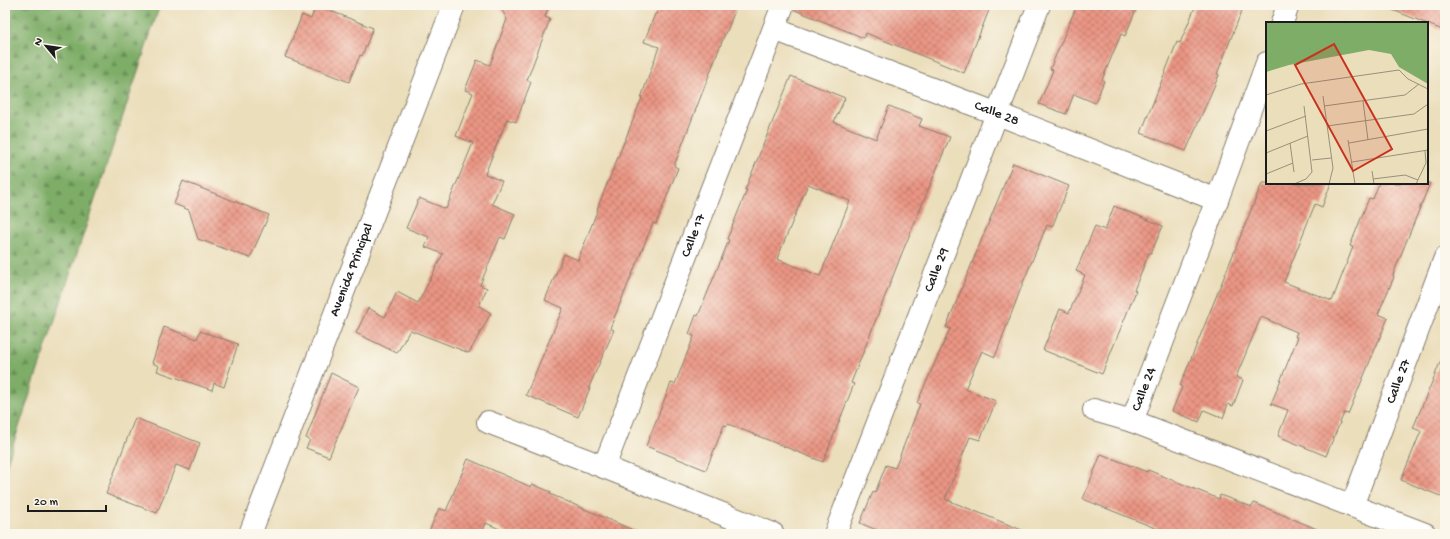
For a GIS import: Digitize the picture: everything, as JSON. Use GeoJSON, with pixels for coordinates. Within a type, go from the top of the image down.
{"type":"FeatureCollection","features":[{"type":"Feature","properties":{"kind":"street","name":"Avenida Principal"},"geometry":{"type":"LineString","coordinates":[[250,534],[454,5]]}},
{"type":"Feature","properties":{"kind":"street","name":"Calle 17"},"geometry":{"type":"LineString","coordinates":[[604,467],[784,5]]}},
{"type":"Feature","properties":{"kind":"street","name":"Calle 29"},"geometry":{"type":"LineString","coordinates":[[835,534],[1039,5]]}},
{"type":"Feature","properties":{"kind":"street"},"geometry":{"type":"LineString","coordinates":[[1282,22],[1288,5]]}},
{"type":"Feature","properties":{"kind":"street","name":"Calle 28"},"geometry":{"type":"LineString","coordinates":[[774,29],[998,114],[1217,200]]}},
{"type":"Feature","properties":{"kind":"street","name":"Calle 24"},"geometry":{"type":"LineString","coordinates":[[1266,66],[1217,200],[1132,421],[1426,534]]}},
{"type":"Feature","properties":{"kind":"street","name":"Calle 27"},"geometry":{"type":"LineString","coordinates":[[1352,506],[1445,258]]}},
{"type":"Feature","properties":{"kind":"street"},"geometry":{"type":"LineString","coordinates":[[1094,410],[1132,421]]}},
{"type":"Feature","properties":{"kind":"street"},"geometry":{"type":"LineString","coordinates":[[488,422],[773,534]]}},
{"type":"Feature","properties":{"kind":"green space"},"geometry":{"type":"Polygon","coordinates":[[[5,5],[160,5],[5,469],[5,5]]]}},
{"type":"Feature","properties":{"kind":"building"},"geometry":{"type":"Polygon","coordinates":[[[316,5],[373,28],[362,56],[360,55],[349,82],[285,57],[302,15],[311,19],[316,5]]]}},
{"type":"Feature","properties":{"kind":"building"},"geometry":{"type":"Polygon","coordinates":[[[499,5],[549,5],[545,17],[550,19],[527,80],[531,82],[516,122],[507,119],[485,174],[502,181],[492,204],[515,214],[505,239],[500,237],[480,285],[487,288],[479,306],[491,313],[469,353],[410,330],[397,353],[356,333],[368,308],[385,317],[397,292],[418,303],[443,254],[425,247],[429,237],[406,228],[419,198],[446,209],[473,143],[456,136],[473,93],[465,90],[477,60],[490,65],[507,19],[499,5]]]}},
{"type":"Feature","properties":{"kind":"building"},"geometry":{"type":"Polygon","coordinates":[[[660,5],[737,5],[674,166],[678,168],[656,224],[653,223],[610,328],[614,330],[589,387],[590,388],[578,417],[526,395],[563,308],[545,300],[564,254],[578,260],[642,98],[659,47],[644,42],[660,5]]]}},
{"type":"Feature","properties":{"kind":"building"},"geometry":{"type":"Polygon","coordinates":[[[795,5],[991,5],[964,73],[866,33],[864,38],[795,10],[795,5]]]}},
{"type":"Feature","properties":{"kind":"building"},"geometry":{"type":"Polygon","coordinates":[[[1077,5],[1138,5],[1125,36],[1121,34],[1102,80],[1104,81],[1095,103],[1074,94],[1066,114],[1039,104],[1053,70],[1050,69],[1077,5]]]}},
{"type":"Feature","properties":{"kind":"building"},"geometry":{"type":"Polygon","coordinates":[[[1196,5],[1244,5],[1217,74],[1219,75],[1186,151],[1141,133],[1177,42],[1180,43],[1196,5]]]}},
{"type":"Feature","properties":{"kind":"building"},"geometry":{"type":"Polygon","coordinates":[[[1445,5],[1445,31],[1428,24],[1428,22],[1423,22],[1383,6],[1445,5]]]}},
{"type":"Feature","properties":{"kind":"building"},"geometry":{"type":"Polygon","coordinates":[[[791,76],[845,98],[834,122],[876,139],[889,106],[922,119],[919,126],[950,137],[902,253],[851,383],[854,384],[823,462],[728,424],[727,426],[724,425],[706,470],[646,446],[671,383],[675,384],[694,336],[689,334],[696,315],[698,316],[729,240],[727,239],[747,190],[745,190],[791,76]],[[808,184],[777,259],[820,276],[850,201],[808,184]]]}},
{"type":"Feature","properties":{"kind":"building"},"geometry":{"type":"Polygon","coordinates":[[[1013,163],[1069,186],[1052,227],[1047,225],[1024,280],[995,357],[982,351],[965,389],[996,401],[980,440],[970,437],[945,499],[1029,534],[886,534],[860,523],[873,492],[875,493],[886,465],[895,468],[920,404],[917,403],[950,329],[946,327],[1013,163]]]}},
{"type":"Feature","properties":{"kind":"building"},"geometry":{"type":"Polygon","coordinates":[[[183,181],[269,215],[250,258],[198,239],[189,210],[174,204],[183,181]]]}},
{"type":"Feature","properties":{"kind":"building"},"geometry":{"type":"Polygon","coordinates":[[[1262,183],[1331,184],[1322,207],[1315,204],[1284,282],[1332,301],[1353,247],[1350,246],[1369,198],[1373,199],[1379,184],[1430,183],[1394,272],[1394,277],[1378,314],[1388,318],[1348,414],[1344,413],[1326,456],[1278,436],[1288,410],[1271,404],[1298,337],[1295,337],[1297,332],[1261,317],[1236,377],[1243,380],[1233,406],[1228,404],[1223,418],[1204,410],[1199,422],[1172,411],[1182,387],[1180,386],[1262,183]]]}},
{"type":"Feature","properties":{"kind":"building"},"geometry":{"type":"Polygon","coordinates":[[[1114,206],[1163,226],[1151,253],[1149,253],[1134,290],[1136,291],[1102,374],[1043,350],[1060,309],[1069,313],[1085,275],[1076,271],[1095,226],[1105,230],[1114,206]]]}},
{"type":"Feature","properties":{"kind":"building"},"geometry":{"type":"Polygon","coordinates":[[[164,327],[197,339],[200,331],[238,344],[224,387],[214,383],[212,390],[157,371],[159,366],[152,363],[164,327]]]}},
{"type":"Feature","properties":{"kind":"building"},"geometry":{"type":"Polygon","coordinates":[[[1444,353],[1445,498],[1401,480],[1421,431],[1413,428],[1444,353]]]}},
{"type":"Feature","properties":{"kind":"building"},"geometry":{"type":"Polygon","coordinates":[[[331,373],[359,387],[329,457],[306,448],[310,440],[306,438],[331,373]]]}},
{"type":"Feature","properties":{"kind":"building"},"geometry":{"type":"Polygon","coordinates":[[[135,418],[200,443],[190,470],[176,465],[157,513],[106,494],[135,418]]]}},
{"type":"Feature","properties":{"kind":"building"},"geometry":{"type":"Polygon","coordinates":[[[1101,454],[1147,472],[1148,470],[1219,499],[1220,495],[1252,507],[1254,503],[1329,534],[1170,534],[1083,499],[1101,454]]]}},
{"type":"Feature","properties":{"kind":"building"},"geometry":{"type":"Polygon","coordinates":[[[468,459],[531,487],[532,484],[551,492],[550,494],[642,534],[511,534],[486,523],[482,534],[428,534],[439,508],[446,511],[468,459]]]}}]}
